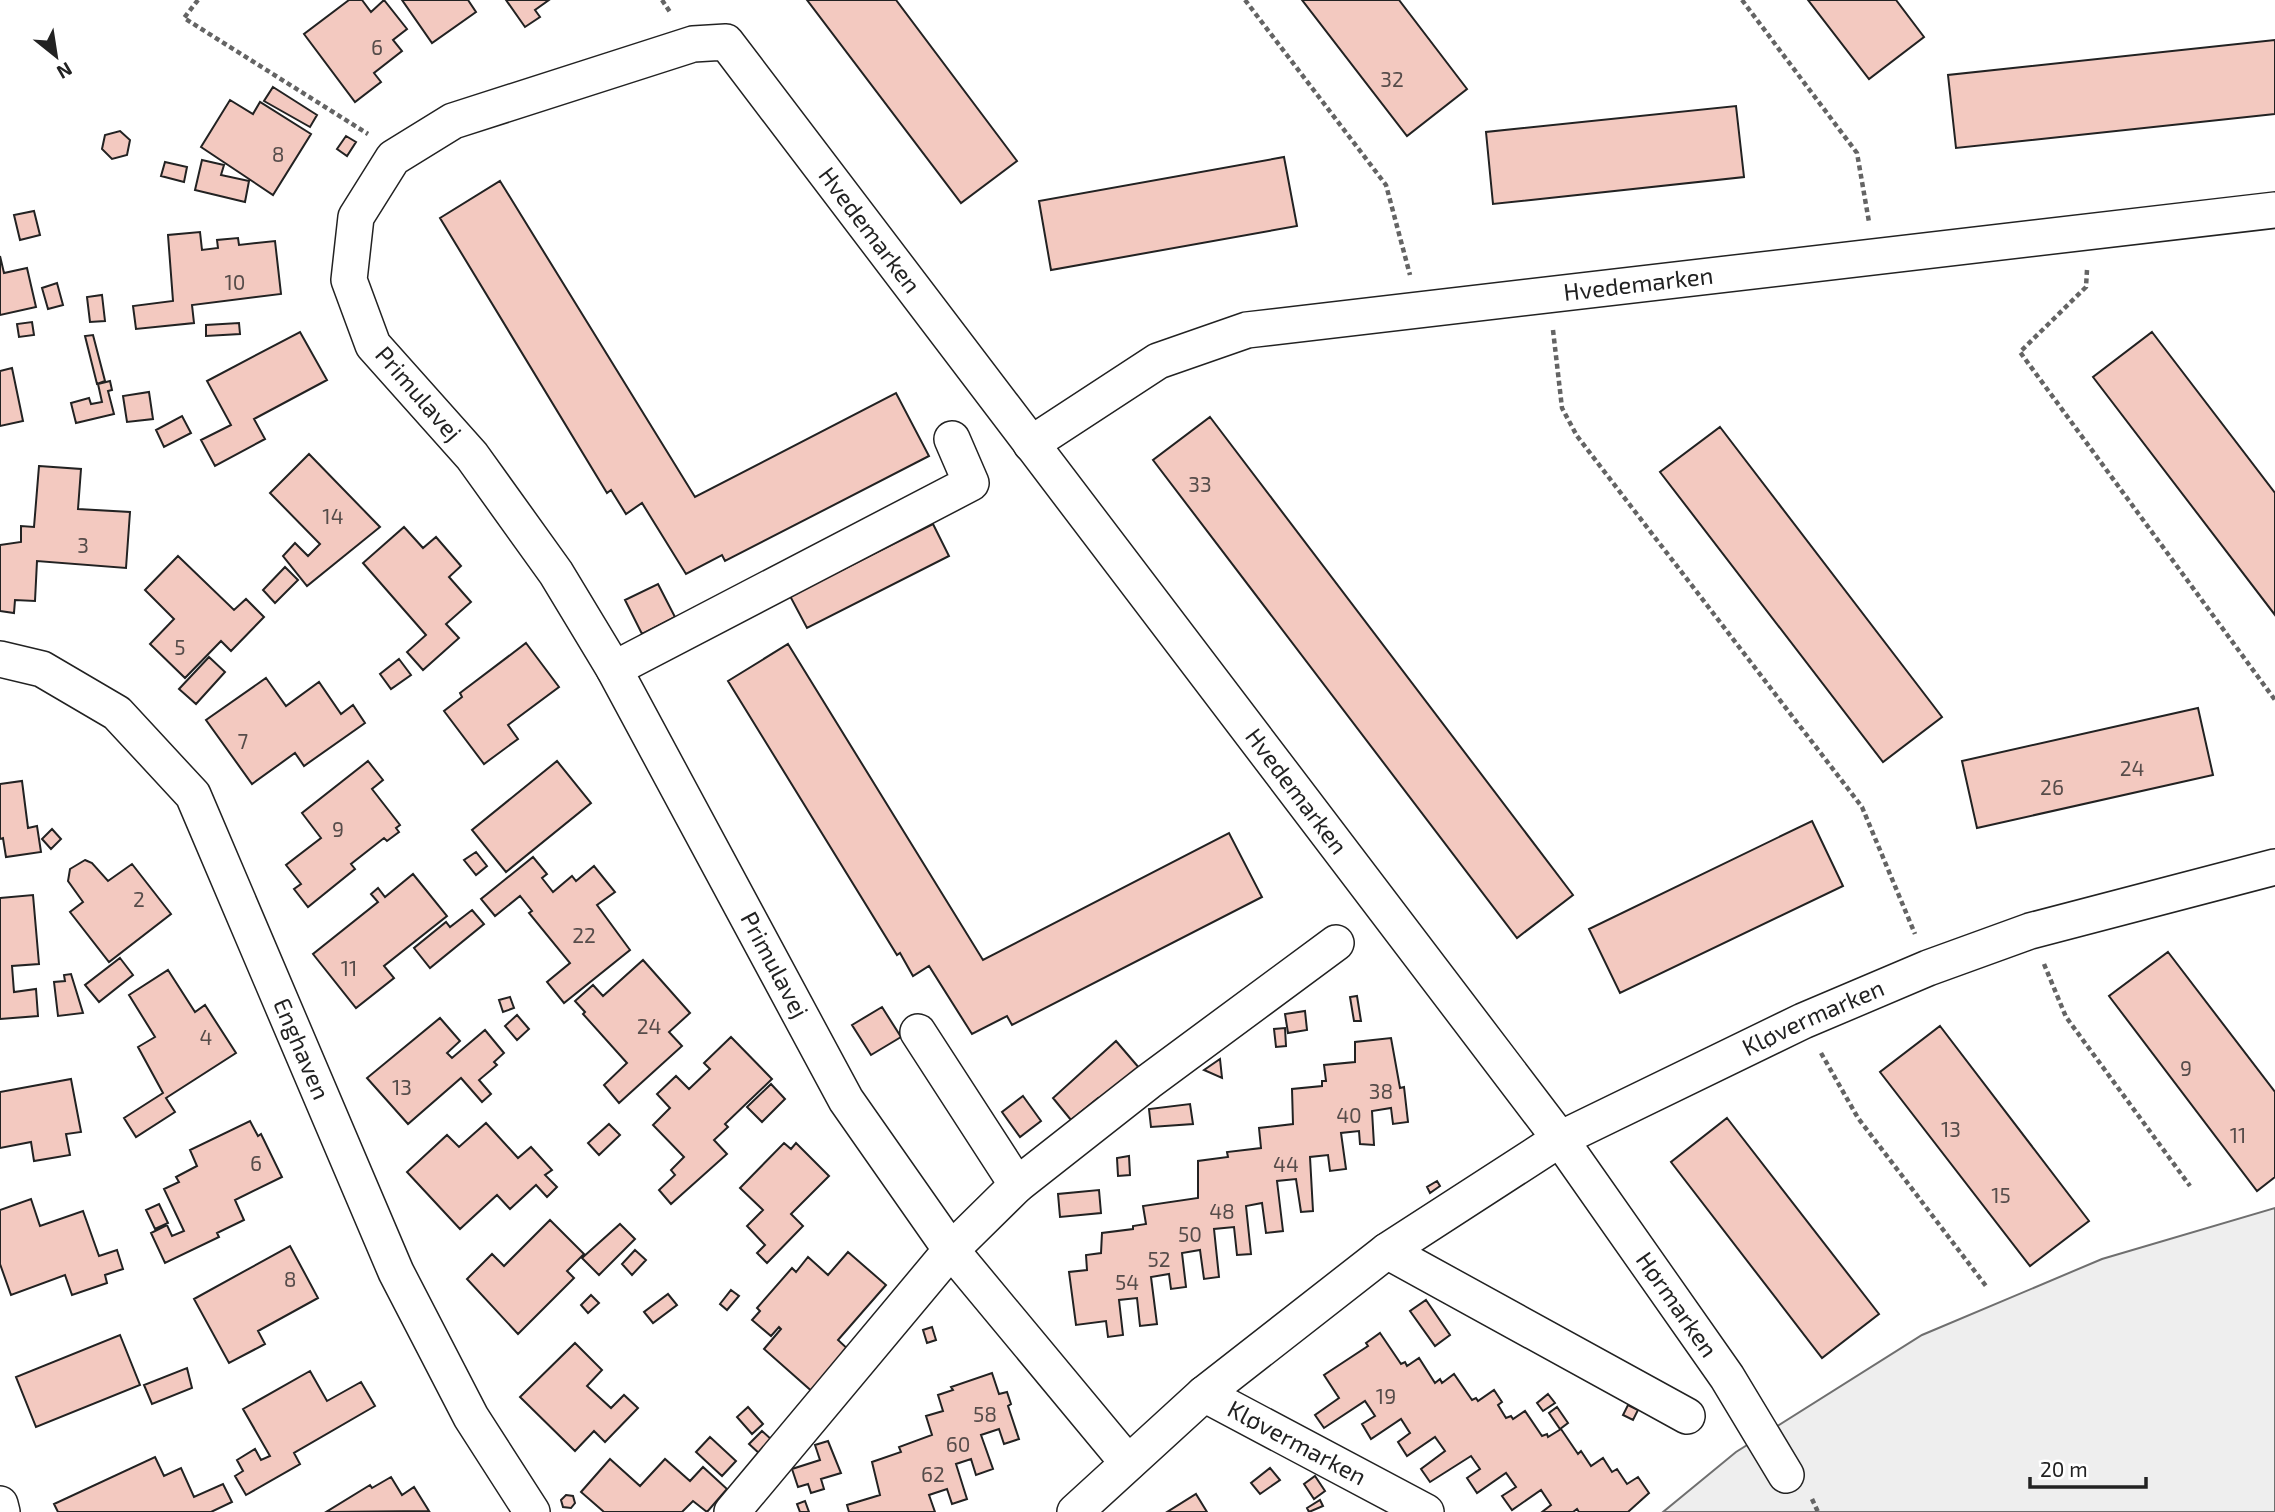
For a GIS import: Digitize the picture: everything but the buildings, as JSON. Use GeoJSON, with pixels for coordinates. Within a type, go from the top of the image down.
{"type":"FeatureCollection","features":[{"type":"Feature","properties":{"kind":"street","name":"Hvedemarken"},"geometry":{"type":"LineString","coordinates":[[693,44],[726,42],[1560,1139]]}},
{"type":"Feature","properties":{"kind":"street","name":"Primulavej"},"geometry":{"type":"LineString","coordinates":[[693,44],[453,121],[393,158],[356,217],[349,280],[373,345],[472,456],[556,573],[614,669],[846,1100],[951,1250],[1128,1463]]}},
{"type":"Feature","properties":{"kind":"street","name":"Hvedemarken"},"geometry":{"type":"LineString","coordinates":[[1031,444],[1158,361],[1247,330],[2275,210]]}},
{"type":"Feature","properties":{"kind":"street"},"geometry":{"type":"LineString","coordinates":[[614,669],[971,483],[952,439]]}},
{"type":"Feature","properties":{"kind":"street","name":"Enghaven"},"geometry":{"type":"LineString","coordinates":[[0,659],[42,669],[117,713],[193,795],[396,1272],[471,1417],[532,1512]]}},
{"type":"Feature","properties":{"kind":"street","name":"Kløvermarken"},"geometry":{"type":"LineString","coordinates":[[1075,1512],[1204,1394],[1387,1251],[1560,1139],[1803,1021],[1928,968],[2030,931],[2275,867]]}},
{"type":"Feature","properties":{"kind":"street"},"geometry":{"type":"LineString","coordinates":[[732,1512],[951,1250],[1017,1185],[1148,1082],[1336,943]]}},
{"type":"Feature","properties":{"kind":"street"},"geometry":{"type":"LineString","coordinates":[[918,1032],[1017,1185]]}},
{"type":"Feature","properties":{"kind":"street","name":"Hørmarken"},"geometry":{"type":"LineString","coordinates":[[1560,1139],[1727,1377],[1786,1475]]}},
{"type":"Feature","properties":{"kind":"street"},"geometry":{"type":"LineString","coordinates":[[1387,1251],[1687,1416]]}},
{"type":"Feature","properties":{"kind":"street","name":"Kløvermarken"},"geometry":{"type":"LineString","coordinates":[[1204,1394],[1426,1512]]}},
{"type":"Feature","properties":{"kind":"street"},"geometry":{"type":"LineString","coordinates":[[0,1504],[2,1512]]}},
{"type":"Feature","properties":{"kind":"path"},"geometry":{"type":"LineString","coordinates":[[198,0],[184,18],[365,132],[393,158]]}},
{"type":"Feature","properties":{"kind":"path"},"geometry":{"type":"LineString","coordinates":[[1245,0],[1386,185],[1419,310]]}},
{"type":"Feature","properties":{"kind":"path"},"geometry":{"type":"LineString","coordinates":[[1742,0],[1857,153],[1875,257]]}},
{"type":"Feature","properties":{"kind":"path"},"geometry":{"type":"LineString","coordinates":[[2088,232],[2086,287],[2020,352],[2275,699]]}},
{"type":"Feature","properties":{"kind":"path"},"geometry":{"type":"LineString","coordinates":[[1549,295],[1562,408],[1577,436],[1862,807],[1928,968]]}},
{"type":"Feature","properties":{"kind":"path"},"geometry":{"type":"LineString","coordinates":[[2030,931],[2066,1017],[2190,1186]]}},
{"type":"Feature","properties":{"kind":"path"},"geometry":{"type":"LineString","coordinates":[[1803,1021],[1858,1118],[1986,1286]]}},
{"type":"Feature","properties":{"kind":"shaded area"},"geometry":{"type":"Polygon","coordinates":[[[2275,1208],[2275,1512],[1663,1512],[1736,1452],[1922,1335],[2102,1259],[2275,1208]]]}}]}
